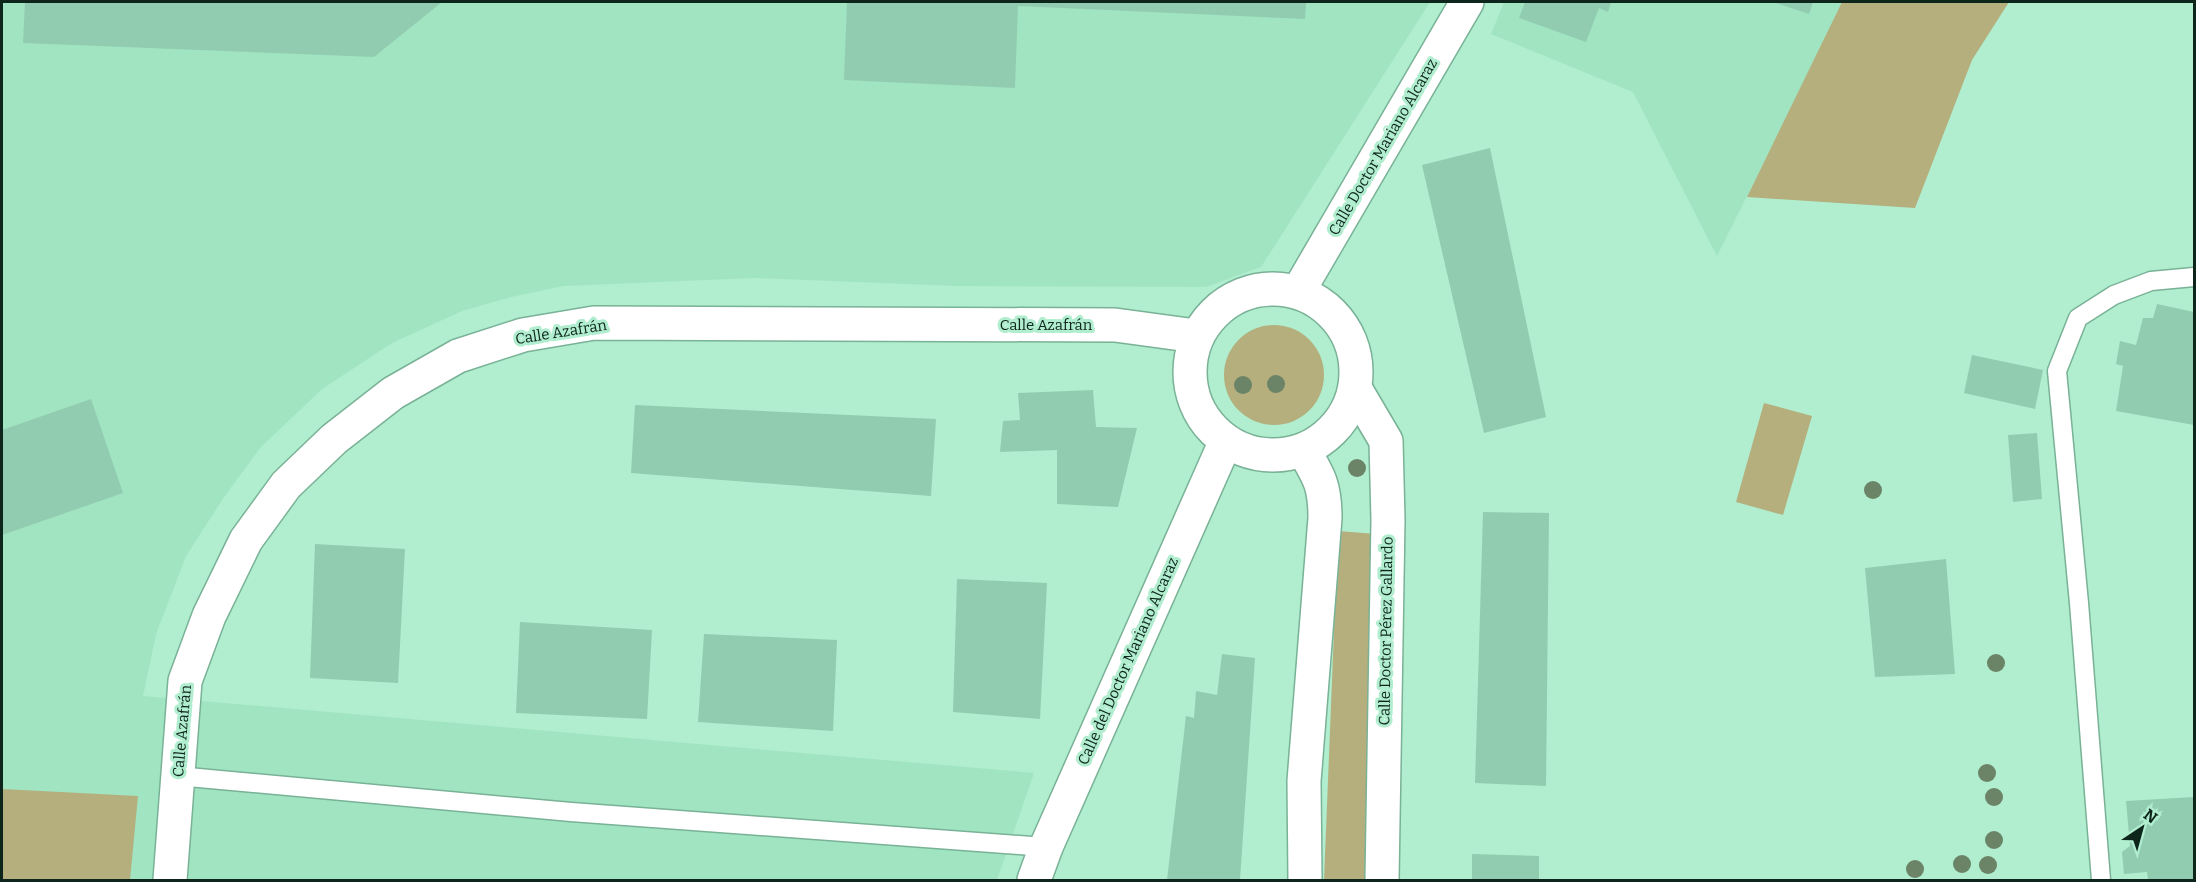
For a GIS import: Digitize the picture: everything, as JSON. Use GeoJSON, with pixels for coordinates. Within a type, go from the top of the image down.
{"type":"FeatureCollection","features":[{"type":"Feature","properties":{"kind":"street","name":"Calle Doctor Mariano Alcaraz"},"geometry":{"type":"LineString","coordinates":[[1298,292],[1467,2]]}},
{"type":"Feature","properties":{"kind":"street"},"geometry":{"type":"LineString","coordinates":[[1258,289],[1298,292],[1333,313],[1354,348],[1356,390],[1338,427],[1305,451],[1264,456],[1225,442],[1198,412],[1188,374],[1196,336],[1222,305],[1258,289]]}},
{"type":"Feature","properties":{"kind":"street","name":"Calle Azafrán"},"geometry":{"type":"LineString","coordinates":[[170,880],[185,681],[208,616],[246,540],[286,486],[334,439],[393,393],[458,356],[524,335],[594,324],[1115,325],[1196,336]]}},
{"type":"Feature","properties":{"kind":"street","name":"Calle Doctor Pérez Gallardo"},"geometry":{"type":"LineString","coordinates":[[1356,390],[1386,441],[1388,520],[1382,880]]}},
{"type":"Feature","properties":{"kind":"street","name":"Calle del Doctor Mariano Alcaraz"},"geometry":{"type":"LineString","coordinates":[[1034,880],[1046,847],[1225,442]]}},
{"type":"Feature","properties":{"kind":"street"},"geometry":{"type":"LineString","coordinates":[[1305,451],[1325,494],[1304,781],[1305,880]]}},
{"type":"Feature","properties":{"kind":"lane"},"geometry":{"type":"LineString","coordinates":[[2101,880],[2080,615],[2057,371],[2078,318],[2114,295],[2151,281],[2194,277]]}},
{"type":"Feature","properties":{"kind":"lane"},"geometry":{"type":"LineString","coordinates":[[177,776],[571,812],[1046,847]]}},
{"type":"Feature","properties":{"kind":"shaded area"},"geometry":{"type":"Polygon","coordinates":[[[2,2],[1430,2],[1261,267],[1206,287],[959,286],[754,278],[563,286],[511,297],[462,311],[392,343],[322,389],[260,448],[224,497],[186,556],[156,634],[143,696],[1034,773],[997,880],[2,880],[2,2]]]}},
{"type":"Feature","properties":{"kind":"shaded area"},"geometry":{"type":"Polygon","coordinates":[[[1504,2],[1842,2],[1717,256],[1633,92],[1491,34],[1504,2]]]}},
{"type":"Feature","properties":{"kind":"shaded area"},"geometry":{"type":"Polygon","coordinates":[[[1842,2],[2009,2],[1972,60],[1915,208],[1747,197],[1842,2]]]}},
{"type":"Feature","properties":{"kind":"shaded area"},"geometry":{"type":"Polygon","coordinates":[[[1264,325],[1284,325],[1310,339],[1321,356],[1324,375],[1321,394],[1310,411],[1284,425],[1264,425],[1246,417],[1232,403],[1224,385],[1224,365],[1232,347],[1246,333],[1264,325]]]}},
{"type":"Feature","properties":{"kind":"shaded area"},"geometry":{"type":"Polygon","coordinates":[[[1764,403],[1812,416],[1783,515],[1736,502],[1764,403]]]}},
{"type":"Feature","properties":{"kind":"shaded area"},"geometry":{"type":"Polygon","coordinates":[[[1338,531],[1376,534],[1370,880],[1324,880],[1338,531]]]}},
{"type":"Feature","properties":{"kind":"shaded area"},"geometry":{"type":"Polygon","coordinates":[[[2,789],[138,796],[130,880],[2,880],[2,789]]]}},
{"type":"Feature","properties":{"kind":"building"},"geometry":{"type":"Polygon","coordinates":[[[25,2],[442,2],[374,57],[23,43],[25,2]]]}},
{"type":"Feature","properties":{"kind":"building"},"geometry":{"type":"Polygon","coordinates":[[[847,2],[1306,2],[1305,19],[1018,6],[1015,88],[844,80],[847,2]]]}},
{"type":"Feature","properties":{"kind":"building"},"geometry":{"type":"Polygon","coordinates":[[[1525,2],[1611,2],[1608,12],[1599,8],[1586,42],[1519,18],[1525,2]]]}},
{"type":"Feature","properties":{"kind":"building"},"geometry":{"type":"Polygon","coordinates":[[[1773,2],[1813,2],[1809,14],[1773,2]]]}},
{"type":"Feature","properties":{"kind":"building"},"geometry":{"type":"Polygon","coordinates":[[[1490,148],[1546,417],[1484,433],[1422,165],[1490,148]]]}},
{"type":"Feature","properties":{"kind":"building"},"geometry":{"type":"Polygon","coordinates":[[[2157,304],[2194,312],[2194,425],[2116,411],[2123,366],[2116,364],[2120,341],[2136,345],[2143,318],[2153,318],[2157,304]]]}},
{"type":"Feature","properties":{"kind":"building"},"geometry":{"type":"Polygon","coordinates":[[[1972,355],[2043,370],[2035,409],[1964,393],[1972,355]]]}},
{"type":"Feature","properties":{"kind":"building"},"geometry":{"type":"Polygon","coordinates":[[[1093,390],[1096,427],[1137,428],[1118,507],[1057,504],[1057,450],[1000,452],[1003,421],[1020,420],[1018,393],[1093,390]]]}},
{"type":"Feature","properties":{"kind":"building"},"geometry":{"type":"Polygon","coordinates":[[[91,399],[123,493],[2,535],[2,430],[91,399]]]}},
{"type":"Feature","properties":{"kind":"building"},"geometry":{"type":"Polygon","coordinates":[[[635,405],[936,419],[931,496],[631,473],[635,405]]]}},
{"type":"Feature","properties":{"kind":"building"},"geometry":{"type":"Polygon","coordinates":[[[2037,433],[2042,499],[2013,502],[2008,435],[2037,433]]]}},
{"type":"Feature","properties":{"kind":"building"},"geometry":{"type":"Polygon","coordinates":[[[1483,512],[1549,513],[1546,786],[1475,783],[1483,512]]]}},
{"type":"Feature","properties":{"kind":"building"},"geometry":{"type":"Polygon","coordinates":[[[315,544],[405,549],[398,683],[310,678],[315,544]]]}},
{"type":"Feature","properties":{"kind":"building"},"geometry":{"type":"Polygon","coordinates":[[[1946,559],[1955,674],[1875,677],[1865,568],[1946,559]]]}},
{"type":"Feature","properties":{"kind":"building"},"geometry":{"type":"Polygon","coordinates":[[[957,579],[1047,583],[1040,719],[953,712],[957,579]]]}},
{"type":"Feature","properties":{"kind":"building"},"geometry":{"type":"Polygon","coordinates":[[[520,622],[652,630],[647,719],[516,713],[520,622]]]}},
{"type":"Feature","properties":{"kind":"building"},"geometry":{"type":"Polygon","coordinates":[[[704,634],[837,640],[833,731],[698,722],[704,634]]]}},
{"type":"Feature","properties":{"kind":"building"},"geometry":{"type":"Polygon","coordinates":[[[1222,654],[1255,658],[1240,880],[1167,880],[1186,716],[1194,718],[1196,691],[1217,695],[1222,654]]]}},
{"type":"Feature","properties":{"kind":"building"},"geometry":{"type":"Polygon","coordinates":[[[2194,797],[2194,880],[2148,880],[2147,872],[2124,874],[2122,852],[2130,846],[2126,801],[2194,797]]]}},
{"type":"Feature","properties":{"kind":"building"},"geometry":{"type":"Polygon","coordinates":[[[1472,854],[1539,856],[1539,880],[1472,880],[1472,854]]]}}]}
